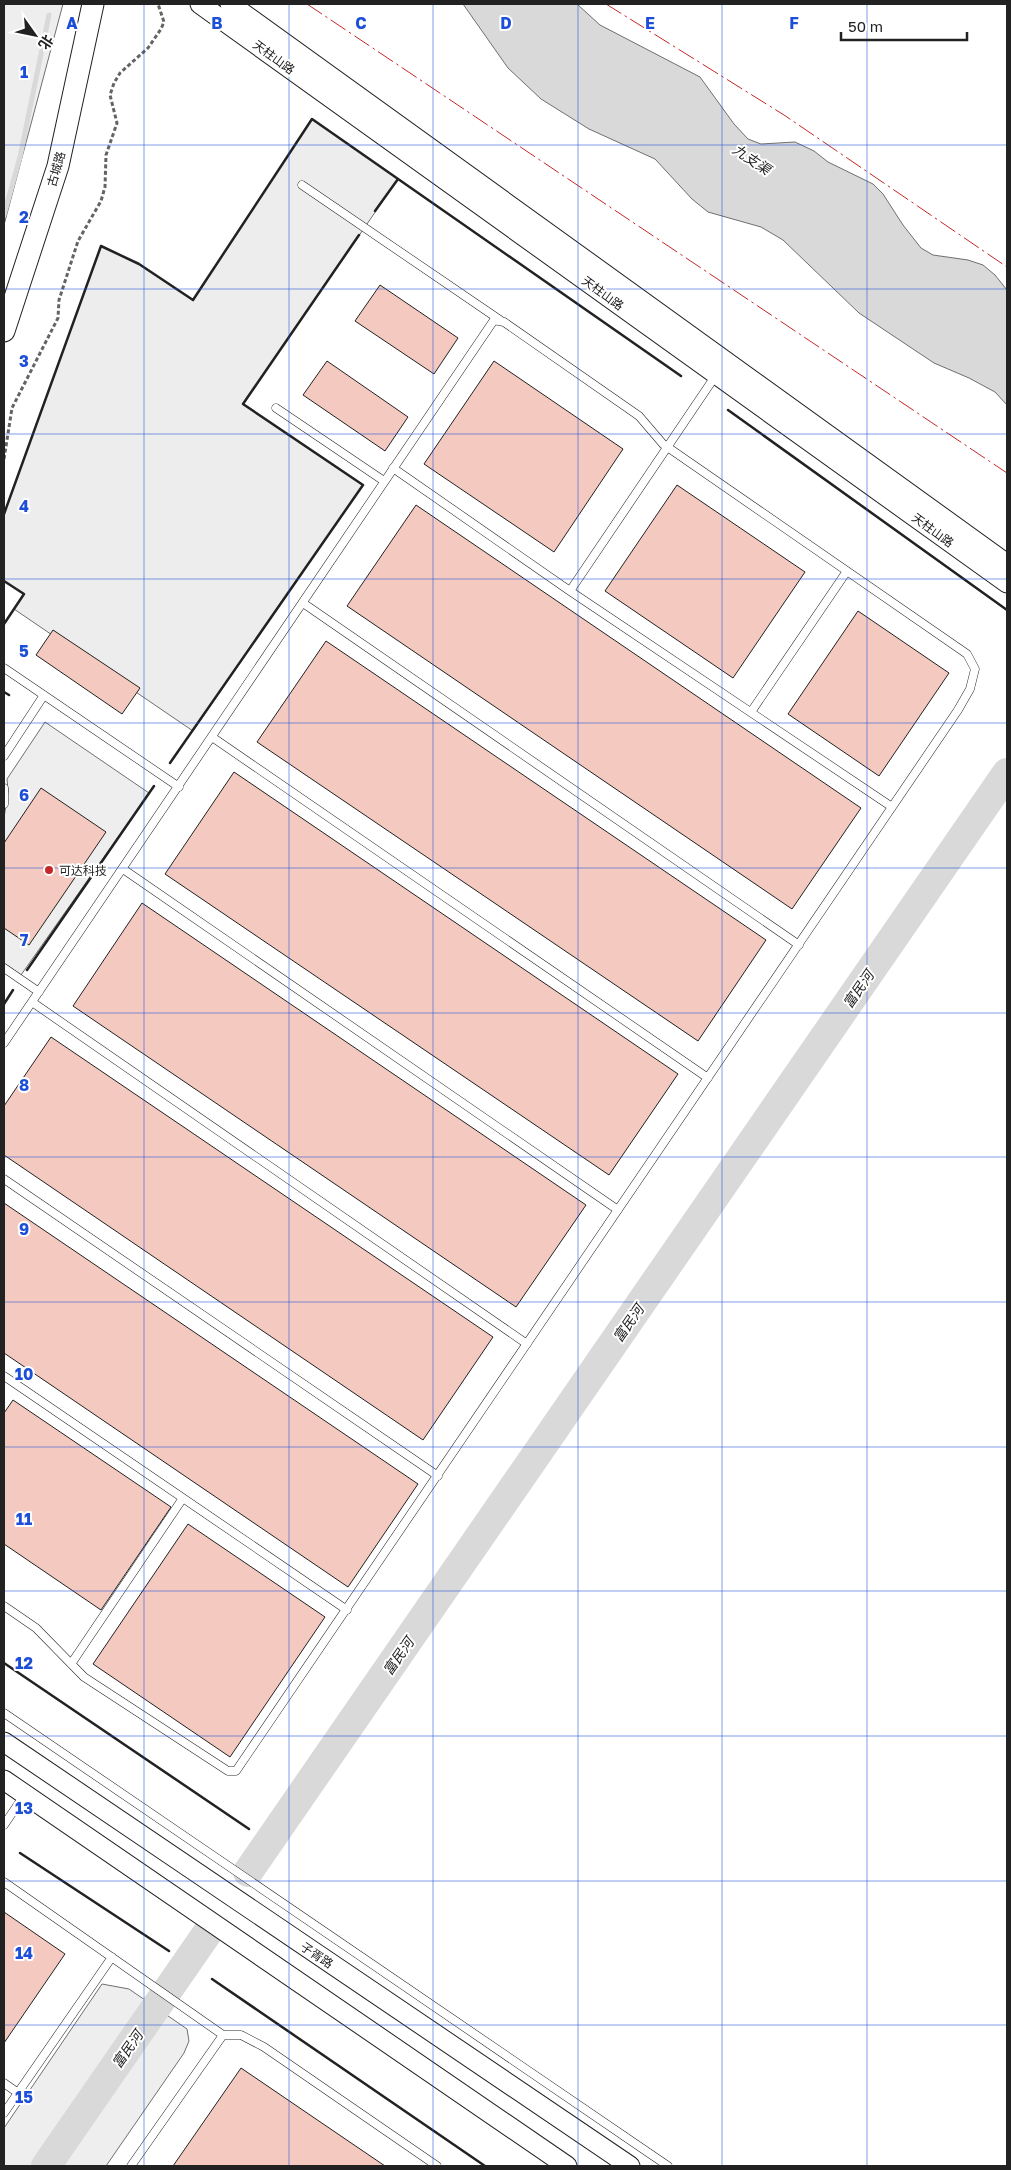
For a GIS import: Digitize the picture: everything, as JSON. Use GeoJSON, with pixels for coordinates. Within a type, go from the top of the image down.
{"type":"FeatureCollection","features":[{"type":"Feature","properties":{"kind":"main road","name":"古城路"},"geometry":{"type":"LineString","coordinates":[[4,293],[48,158],[79,4]]}},
{"type":"Feature","properties":{"kind":"main road","name":"古城路"},"geometry":{"type":"LineString","coordinates":[[4,331],[58,166],[93,4]]}},
{"type":"Feature","properties":{"kind":"street","name":"天柱山路"},"geometry":{"type":"LineString","coordinates":[[200,4],[721,368],[1007,564]]}},
{"type":"Feature","properties":{"kind":"street","name":"天柱山路"},"geometry":{"type":"LineString","coordinates":[[230,4],[721,368],[1007,583]]}},
{"type":"Feature","properties":{"kind":"street","name":"子胥路"},"geometry":{"type":"LineString","coordinates":[[4,1742],[630,2166]]}},
{"type":"Feature","properties":{"kind":"street"},"geometry":{"type":"LineString","coordinates":[[4,1780],[567,2166]]}},
{"type":"Feature","properties":{"kind":"lane"},"geometry":{"type":"LineString","coordinates":[[4,1606],[36,1628],[84,1677],[228,1771],[236,1771],[958,710],[970,689],[975,669],[967,654],[667,447],[639,416],[302,185]]}},
{"type":"Feature","properties":{"kind":"lane"},"geometry":{"type":"LineString","coordinates":[[4,1043],[179,787],[488,326],[494,320],[504,322]]}},
{"type":"Feature","properties":{"kind":"lane"},"geometry":{"type":"LineString","coordinates":[[570,591],[721,368]]}},
{"type":"Feature","properties":{"kind":"lane"},"geometry":{"type":"LineString","coordinates":[[276,408],[384,482]]}},
{"type":"Feature","properties":{"kind":"lane"},"geometry":{"type":"LineString","coordinates":[[393,468],[570,591],[892,807]]}},
{"type":"Feature","properties":{"kind":"lane"},"geometry":{"type":"LineString","coordinates":[[751,712],[847,571]]}},
{"type":"Feature","properties":{"kind":"lane"},"geometry":{"type":"LineString","coordinates":[[303,603],[798,945]]}},
{"type":"Feature","properties":{"kind":"lane"},"geometry":{"type":"LineString","coordinates":[[4,668],[179,787]]}},
{"type":"Feature","properties":{"kind":"lane"},"geometry":{"type":"LineString","coordinates":[[4,756],[44,695]]}},
{"type":"Feature","properties":{"kind":"lane"},"geometry":{"type":"LineString","coordinates":[[212,737],[708,1078]]}},
{"type":"Feature","properties":{"kind":"lane"},"geometry":{"type":"LineString","coordinates":[[4,788],[4,804]]}},
{"type":"Feature","properties":{"kind":"lane"},"geometry":{"type":"LineString","coordinates":[[123,869],[618,1210]]}},
{"type":"Feature","properties":{"kind":"lane"},"geometry":{"type":"LineString","coordinates":[[4,968],[39,992]]}},
{"type":"Feature","properties":{"kind":"lane"},"geometry":{"type":"LineString","coordinates":[[32,1002],[527,1344]]}},
{"type":"Feature","properties":{"kind":"lane"},"geometry":{"type":"LineString","coordinates":[[4,1179],[438,1476]]}},
{"type":"Feature","properties":{"kind":"lane"},"geometry":{"type":"LineString","coordinates":[[4,1376],[347,1610]]}},
{"type":"Feature","properties":{"kind":"lane"},"geometry":{"type":"LineString","coordinates":[[71,1664],[183,1498]]}},
{"type":"Feature","properties":{"kind":"lane"},"geometry":{"type":"LineString","coordinates":[[4,1713],[668,2166]]}},
{"type":"Feature","properties":{"kind":"lane"},"geometry":{"type":"LineString","coordinates":[[4,1825],[25,1794]]}},
{"type":"Feature","properties":{"kind":"lane"},"geometry":{"type":"LineString","coordinates":[[4,1882],[133,1974],[223,2035],[242,2035],[264,2047],[437,2166]]}},
{"type":"Feature","properties":{"kind":"lane"},"geometry":{"type":"LineString","coordinates":[[4,2113],[112,1958]]}},
{"type":"Feature","properties":{"kind":"lane"},"geometry":{"type":"LineString","coordinates":[[131,2166],[223,2035]]}},
{"type":"Feature","properties":{"kind":"lane"},"geometry":{"type":"LineString","coordinates":[[4,2083],[18,2093]]}},
{"type":"Feature","properties":{"kind":"path"},"geometry":{"type":"LineString","coordinates":[[4,459],[12,408],[58,318],[59,300],[78,241],[101,201],[106,155],[116,123],[110,95],[114,83],[120,73],[148,48],[161,29],[164,22],[158,4]]}},
{"type":"Feature","properties":{"kind":"shaded area"},"geometry":{"type":"Polygon","coordinates":[[[4,4],[63,4],[4,225],[4,4]]]}},
{"type":"Feature","properties":{"kind":"shaded area"},"geometry":{"type":"Polygon","coordinates":[[[312,119],[398,179],[243,404],[363,485],[193,731],[14,609],[24,594],[4,581],[4,514],[101,246],[139,264],[193,300],[312,119]]]}},
{"type":"Feature","properties":{"kind":"shaded area"},"geometry":{"type":"Polygon","coordinates":[[[45,722],[149,793],[21,975],[4,963],[4,818],[8,791],[7,779],[45,722]]]}},
{"type":"Feature","properties":{"kind":"shaded area"},"geometry":{"type":"Polygon","coordinates":[[[102,1984],[129,1989],[187,2029],[189,2041],[184,2053],[106,2166],[4,2166],[4,2128],[102,1984]]]}},
{"type":"Feature","properties":{"kind":"water","name":"九支渠"},"geometry":{"type":"Polygon","coordinates":[[[463,4],[577,4],[600,25],[700,77],[734,124],[748,139],[761,144],[795,142],[814,151],[828,162],[873,184],[883,194],[921,248],[933,255],[968,260],[983,265],[995,275],[1007,290],[1007,405],[995,392],[934,363],[859,313],[783,240],[761,227],[708,212],[692,199],[655,159],[589,129],[541,99],[508,68],[463,4]]]}},
{"type":"Feature","properties":{"kind":"building"},"geometry":{"type":"Polygon","coordinates":[[[380,285],[458,338],[434,374],[355,321],[380,285]]]}},
{"type":"Feature","properties":{"kind":"building"},"geometry":{"type":"Polygon","coordinates":[[[327,361],[408,417],[385,451],[303,395],[327,361]]]}},
{"type":"Feature","properties":{"kind":"building"},"geometry":{"type":"Polygon","coordinates":[[[494,361],[623,449],[554,552],[424,464],[494,361]]]}},
{"type":"Feature","properties":{"kind":"building"},"geometry":{"type":"Polygon","coordinates":[[[677,485],[805,572],[733,678],[605,591],[677,485]]]}},
{"type":"Feature","properties":{"kind":"building"},"geometry":{"type":"Polygon","coordinates":[[[416,505],[861,808],[792,909],[347,606],[416,505]]]}},
{"type":"Feature","properties":{"kind":"building"},"geometry":{"type":"Polygon","coordinates":[[[858,611],[949,673],[879,776],[788,714],[858,611]]]}},
{"type":"Feature","properties":{"kind":"building"},"geometry":{"type":"Polygon","coordinates":[[[53,630],[140,688],[122,714],[36,655],[53,630]]]}},
{"type":"Feature","properties":{"kind":"building"},"geometry":{"type":"Polygon","coordinates":[[[326,641],[766,940],[698,1041],[257,742],[326,641]]]}},
{"type":"Feature","properties":{"kind":"building"},"geometry":{"type":"Polygon","coordinates":[[[234,772],[678,1074],[609,1175],[165,874],[234,772]]]}},
{"type":"Feature","properties":{"kind":"building"},"geometry":{"type":"Polygon","coordinates":[[[41,788],[106,832],[29,945],[4,928],[4,843],[41,788]]]}},
{"type":"Feature","properties":{"kind":"building"},"geometry":{"type":"Polygon","coordinates":[[[142,903],[586,1205],[516,1307],[73,1006],[142,903]]]}},
{"type":"Feature","properties":{"kind":"building"},"geometry":{"type":"Polygon","coordinates":[[[51,1037],[493,1337],[423,1440],[4,1155],[4,1106],[51,1037]]]}},
{"type":"Feature","properties":{"kind":"building"},"geometry":{"type":"Polygon","coordinates":[[[4,1203],[418,1484],[348,1587],[4,1353],[4,1203]]]}},
{"type":"Feature","properties":{"kind":"building"},"geometry":{"type":"Polygon","coordinates":[[[13,1400],[171,1507],[101,1610],[4,1544],[4,1413],[13,1400]]]}},
{"type":"Feature","properties":{"kind":"building"},"geometry":{"type":"Polygon","coordinates":[[[188,1524],[325,1617],[230,1757],[93,1664],[188,1524]]]}},
{"type":"Feature","properties":{"kind":"building"},"geometry":{"type":"Polygon","coordinates":[[[4,1912],[65,1954],[4,2043],[4,1912]]]}},
{"type":"Feature","properties":{"kind":"building"},"geometry":{"type":"Polygon","coordinates":[[[241,2068],[385,2166],[173,2166],[241,2068]]]}},
{"type":"Feature","properties":{"kind":"waterway"},"geometry":{"type":"LineString","coordinates":[[4,215],[20,157],[49,15]]}},
{"type":"Feature","properties":{"kind":"waterway","name":"富民河"},"geometry":{"type":"LineString","coordinates":[[248,1872],[1007,773]]}},
{"type":"Feature","properties":{"kind":"waterway","name":"富民河"},"geometry":{"type":"LineString","coordinates":[[46,2166],[208,1932]]}},
{"type":"Feature","properties":{"kind":"wall"},"geometry":{"type":"LineString","coordinates":[[4,514],[101,246],[139,264],[193,300],[312,119],[681,376]]}},
{"type":"Feature","properties":{"kind":"wall"},"geometry":{"type":"LineString","coordinates":[[375,211],[398,179]]}},
{"type":"Feature","properties":{"kind":"wall"},"geometry":{"type":"LineString","coordinates":[[170,763],[363,485],[243,404],[359,235]]}},
{"type":"Feature","properties":{"kind":"wall"},"geometry":{"type":"LineString","coordinates":[[728,410],[1007,610]]}},
{"type":"Feature","properties":{"kind":"wall"},"geometry":{"type":"LineString","coordinates":[[4,581],[24,594],[4,624]]}},
{"type":"Feature","properties":{"kind":"wall"},"geometry":{"type":"LineString","coordinates":[[4,692],[9,695]]}},
{"type":"Feature","properties":{"kind":"wall"},"geometry":{"type":"LineString","coordinates":[[27,970],[154,786]]}},
{"type":"Feature","properties":{"kind":"wall"},"geometry":{"type":"LineString","coordinates":[[4,1004],[13,990]]}},
{"type":"Feature","properties":{"kind":"wall"},"geometry":{"type":"LineString","coordinates":[[4,1663],[249,1829]]}},
{"type":"Feature","properties":{"kind":"wall"},"geometry":{"type":"LineString","coordinates":[[20,1853],[169,1951]]}},
{"type":"Feature","properties":{"kind":"wall"},"geometry":{"type":"LineString","coordinates":[[212,1979],[485,2166]]}},
{"type":"Feature","properties":{"kind":"power"},"geometry":{"type":"LineString","coordinates":[[307,4],[1007,473]]}},
{"type":"Feature","properties":{"kind":"power"},"geometry":{"type":"LineString","coordinates":[[606,4],[784,115],[1007,267]]}},
{"type":"Feature","properties":{"kind":"place","name":"可达科技"},"geometry":{"type":"Point","coordinates":[49,870]}}]}
